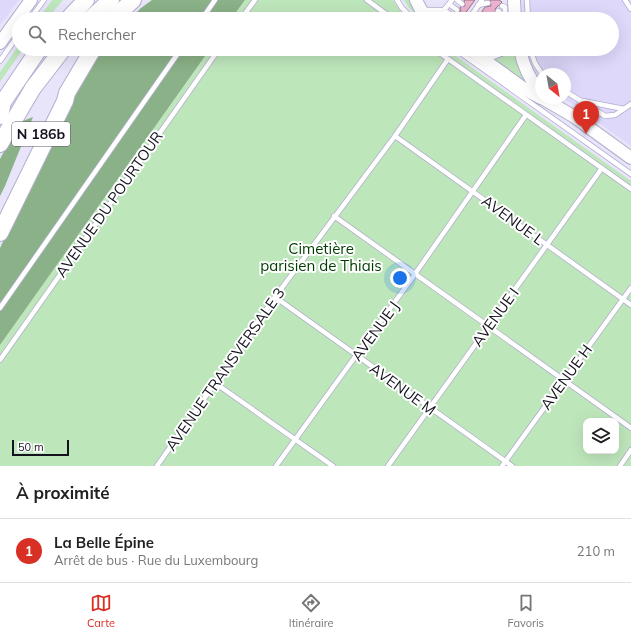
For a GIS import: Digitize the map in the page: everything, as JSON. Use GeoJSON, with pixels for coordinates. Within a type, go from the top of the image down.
{"type":"FeatureCollection","features":[{"type":"Feature","properties":{"kind":"highway"},"geometry":{"type":"LineString","coordinates":[[75,12],[86,0]]}},
{"type":"Feature","properties":{"kind":"highway"},"geometry":{"type":"LineString","coordinates":[[98,12],[111,0]]}},
{"type":"Feature","properties":{"kind":"highway"},"geometry":{"type":"LineString","coordinates":[[120,12],[133,0]]}},
{"type":"Feature","properties":{"kind":"highway"},"geometry":{"type":"LineString","coordinates":[[1,107],[34,56]]}},
{"type":"Feature","properties":{"kind":"highway"},"geometry":{"type":"LineString","coordinates":[[0,144],[33,88],[58,56]]}},
{"type":"Feature","properties":{"kind":"highway","name":"N 186b"},"geometry":{"type":"LineString","coordinates":[[0,208],[61,99],[67,93],[89,56]]}},
{"type":"Feature","properties":{"kind":"highway"},"geometry":{"type":"LineString","coordinates":[[0,233],[65,101],[67,93]]}},
{"type":"Feature","properties":{"kind":"street"},"geometry":{"type":"LineString","coordinates":[[22,12],[31,0]]}},
{"type":"Feature","properties":{"kind":"street"},"geometry":{"type":"LineString","coordinates":[[511,12],[514,0]]}},
{"type":"Feature","properties":{"kind":"street"},"geometry":{"type":"LineString","coordinates":[[0,43],[12,26]]}},
{"type":"Feature","properties":{"kind":"street"},"geometry":{"type":"LineString","coordinates":[[479,56],[526,90],[535,94]]}},
{"type":"Feature","properties":{"kind":"street"},"geometry":{"type":"LineString","coordinates":[[521,56],[529,78],[535,86]]}},
{"type":"Feature","properties":{"kind":"street"},"geometry":{"type":"LineString","coordinates":[[554,104],[631,158]]}},
{"type":"Feature","properties":{"kind":"lane"},"geometry":{"type":"LineString","coordinates":[[35,12],[44,0]]}},
{"type":"Feature","properties":{"kind":"lane"},"geometry":{"type":"LineString","coordinates":[[207,12],[215,0]]}},
{"type":"Feature","properties":{"kind":"lane"},"geometry":{"type":"LineString","coordinates":[[246,12],[255,0]]}},
{"type":"Feature","properties":{"kind":"lane"},"geometry":{"type":"LineString","coordinates":[[367,0],[383,12]]}},
{"type":"Feature","properties":{"kind":"lane"},"geometry":{"type":"LineString","coordinates":[[397,0],[402,8],[444,10],[447,12]]}},
{"type":"Feature","properties":{"kind":"lane"},"geometry":{"type":"LineString","coordinates":[[457,0],[462,4]]}},
{"type":"Feature","properties":{"kind":"lane"},"geometry":{"type":"LineString","coordinates":[[469,9],[473,12],[482,0]]}},
{"type":"Feature","properties":{"kind":"lane"},"geometry":{"type":"LineString","coordinates":[[527,0],[528,12]]}},
{"type":"Feature","properties":{"kind":"lane"},"geometry":{"type":"LineString","coordinates":[[625,0],[631,9]]}},
{"type":"Feature","properties":{"kind":"lane"},"geometry":{"type":"LineString","coordinates":[[444,10],[451,2],[457,10]]}},
{"type":"Feature","properties":{"kind":"lane"},"geometry":{"type":"LineString","coordinates":[[474,2],[478,5],[488,3]]}},
{"type":"Feature","properties":{"kind":"lane"},"geometry":{"type":"LineString","coordinates":[[502,6],[505,7],[507,12]]}},
{"type":"Feature","properties":{"kind":"lane"},"geometry":{"type":"LineString","coordinates":[[0,61],[12,44]]}},
{"type":"Feature","properties":{"kind":"lane"},"geometry":{"type":"LineString","coordinates":[[0,308],[176,56]]}},
{"type":"Feature","properties":{"kind":"lane","name":"AVENUE DU POURTOUR"},"geometry":{"type":"LineString","coordinates":[[0,360],[215,56]]}},
{"type":"Feature","properties":{"kind":"lane"},"geometry":{"type":"LineString","coordinates":[[444,56],[631,189]]}},
{"type":"Feature","properties":{"kind":"lane"},"geometry":{"type":"LineString","coordinates":[[465,56],[631,174]]}},
{"type":"Feature","properties":{"kind":"lane"},"geometry":{"type":"LineString","coordinates":[[532,56],[538,68]]}},
{"type":"Feature","properties":{"kind":"lane","name":"AVENUE TRANSVERSALE 3"},"geometry":{"type":"LineString","coordinates":[[157,466],[275,297],[395,136],[448,59]]}},
{"type":"Feature","properties":{"kind":"lane"},"geometry":{"type":"LineString","coordinates":[[571,95],[605,116],[615,115],[631,104]]}},
{"type":"Feature","properties":{"kind":"lane"},"geometry":{"type":"LineString","coordinates":[[582,101],[624,109]]}},
{"type":"Feature","properties":{"kind":"lane"},"geometry":{"type":"LineString","coordinates":[[573,116],[582,101]]}},
{"type":"Feature","properties":{"kind":"lane","name":"AVENUE J"},"geometry":{"type":"LineString","coordinates":[[276,466],[357,356],[474,192],[526,115]]}},
{"type":"Feature","properties":{"kind":"lane","name":"AVENUE L"},"geometry":{"type":"LineString","coordinates":[[395,136],[631,305]]}},
{"type":"Feature","properties":{"kind":"lane","name":"AVENUE I"},"geometry":{"type":"LineString","coordinates":[[388,466],[602,168]]}},
{"type":"Feature","properties":{"kind":"lane"},"geometry":{"type":"LineString","coordinates":[[334,216],[631,428]]}},
{"type":"Feature","properties":{"kind":"lane","name":"AVENUE H"},"geometry":{"type":"LineString","coordinates":[[502,466],[631,288]]}},
{"type":"Feature","properties":{"kind":"lane","name":"AVENUE M"},"geometry":{"type":"LineString","coordinates":[[275,297],[512,466]]}},
{"type":"Feature","properties":{"kind":"lane"},"geometry":{"type":"LineString","coordinates":[[215,382],[333,466]]}},
{"type":"Feature","properties":{"kind":"lane"},"geometry":{"type":"LineString","coordinates":[[620,466],[631,450]]}},
{"type":"Feature","properties":{"kind":"shaded area"},"geometry":{"type":"Polygon","coordinates":[[[0,0],[19,0],[0,25],[0,0]]]}},
{"type":"Feature","properties":{"kind":"shaded area"},"geometry":{"type":"Polygon","coordinates":[[[522,0],[631,0],[631,146],[571,103],[571,68],[535,68],[535,77],[527,56],[619,56],[619,12],[523,12],[522,0]]]}},
{"type":"Feature","properties":{"kind":"green space"},"geometry":{"type":"Polygon","coordinates":[[[52,0],[63,0],[53,12],[43,12],[52,0]]]}},
{"type":"Feature","properties":{"kind":"green space"},"geometry":{"type":"Polygon","coordinates":[[[152,0],[245,0],[236,12],[137,12],[152,0]]]}},
{"type":"Feature","properties":{"kind":"green space"},"geometry":{"type":"Polygon","coordinates":[[[245,0],[393,0],[401,12],[236,12],[245,0]]]}},
{"type":"Feature","properties":{"kind":"green space"},"geometry":{"type":"Polygon","coordinates":[[[404,0],[410,0],[418,12],[414,12],[404,0]]]}},
{"type":"Feature","properties":{"kind":"green space"},"geometry":{"type":"Polygon","coordinates":[[[12,55],[18,56],[0,82],[0,72],[12,55]]]}},
{"type":"Feature","properties":{"kind":"green space"},"geometry":{"type":"Polygon","coordinates":[[[98,56],[205,56],[0,345],[0,248],[80,85],[98,56]]]}},
{"type":"Feature","properties":{"kind":"green space","name":"Cimetière parisien de Thiais"},"geometry":{"type":"Polygon","coordinates":[[[205,56],[456,56],[631,181],[631,466],[0,466],[0,345],[205,56]]]}},
{"type":"Feature","properties":{"kind":"green space"},"geometry":{"type":"Polygon","coordinates":[[[495,56],[517,56],[518,68],[526,86],[488,59],[495,56]]]}},
{"type":"Feature","properties":{"kind":"green space"},"geometry":{"type":"Polygon","coordinates":[[[33,117],[0,196],[0,159],[20,122],[33,117]]]}},
{"type":"Feature","properties":{"kind":"building"},"geometry":{"type":"Polygon","coordinates":[[[464,0],[475,0],[466,12],[458,12],[461,11],[460,7],[465,6],[464,0]]]}},
{"type":"Feature","properties":{"kind":"building"},"geometry":{"type":"Polygon","coordinates":[[[490,0],[499,0],[502,2],[495,9],[496,12],[482,12],[485,7],[491,6],[490,0]]]}},
{"type":"Feature","properties":{"kind":"place","name":"La Belle Épine"},"geometry":{"type":"Point","coordinates":[586,134]}}]}
